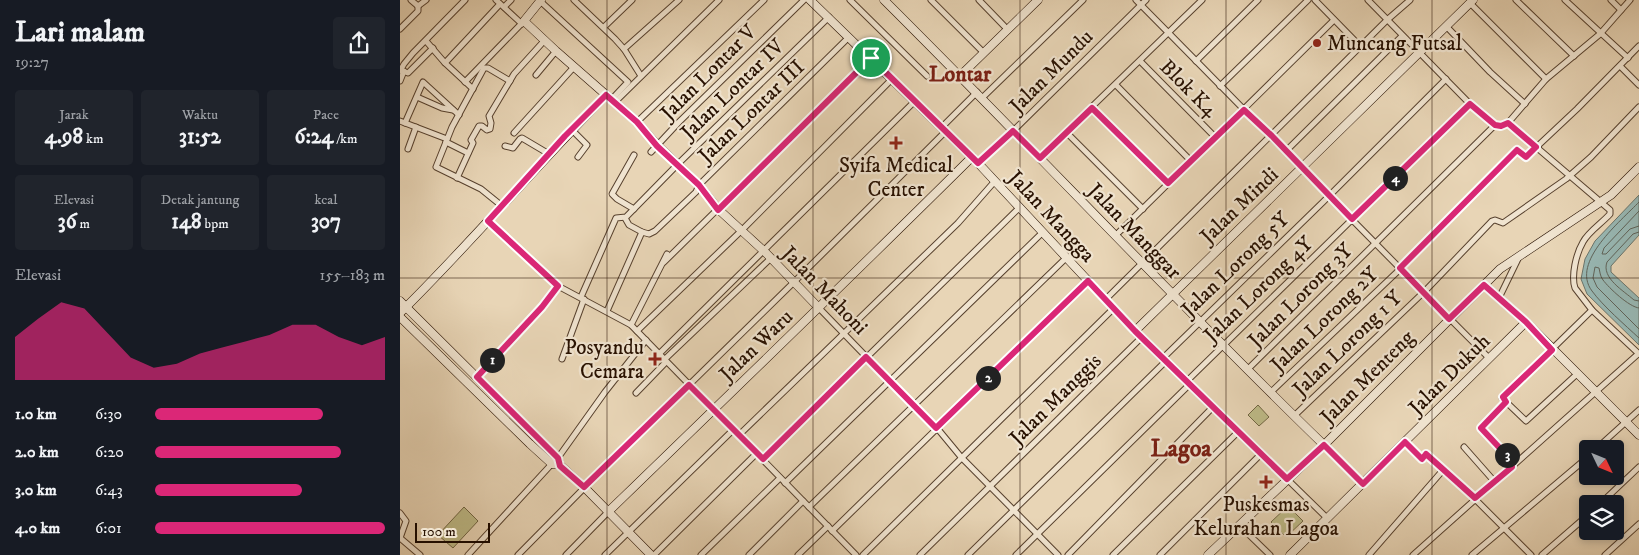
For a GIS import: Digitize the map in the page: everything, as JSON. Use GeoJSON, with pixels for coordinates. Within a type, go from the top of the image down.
{"type":"FeatureCollection","features":[{"type":"Feature","properties":{"kind":"street"},"geometry":{"type":"LineString","coordinates":[[411,0],[418,6]]}},
{"type":"Feature","properties":{"kind":"street"},"geometry":{"type":"LineString","coordinates":[[400,29],[418,11],[418,6],[426,0]]}},
{"type":"Feature","properties":{"kind":"street"},"geometry":{"type":"LineString","coordinates":[[400,81],[404,64],[465,0]]}},
{"type":"Feature","properties":{"kind":"street"},"geometry":{"type":"LineString","coordinates":[[445,63],[500,4],[511,0]]}},
{"type":"Feature","properties":{"kind":"street"},"geometry":{"type":"LineString","coordinates":[[576,2],[585,0]]}},
{"type":"Feature","properties":{"kind":"street"},"geometry":{"type":"LineString","coordinates":[[604,27],[632,0]]}},
{"type":"Feature","properties":{"kind":"street"},"geometry":{"type":"LineString","coordinates":[[624,49],[679,0]]}},
{"type":"Feature","properties":{"kind":"street"},"geometry":{"type":"LineString","coordinates":[[400,313],[572,130],[641,76],[719,0]]}},
{"type":"Feature","properties":{"kind":"street"},"geometry":{"type":"LineString","coordinates":[[637,122],[764,0]]}},
{"type":"Feature","properties":{"kind":"street","name":"Jalan Lontar V"},"geometry":{"type":"LineString","coordinates":[[651,152],[804,0]]}},
{"type":"Feature","properties":{"kind":"street","name":"Jalan Mangga"},"geometry":{"type":"LineString","coordinates":[[810,0],[978,163],[1139,334],[1287,479]]}},
{"type":"Feature","properties":{"kind":"street"},"geometry":{"type":"LineString","coordinates":[[850,0],[927,76]]}},
{"type":"Feature","properties":{"kind":"street","name":"Jalan Manggar"},"geometry":{"type":"LineString","coordinates":[[884,0],[1198,321],[1363,484]]}},
{"type":"Feature","properties":{"kind":"street"},"geometry":{"type":"LineString","coordinates":[[931,0],[984,53]]}},
{"type":"Feature","properties":{"kind":"street"},"geometry":{"type":"LineString","coordinates":[[979,0],[1008,30]]}},
{"type":"Feature","properties":{"kind":"street"},"geometry":{"type":"LineString","coordinates":[[518,555],[584,487],[794,282],[944,129],[1083,0]]}},
{"type":"Feature","properties":{"kind":"street"},"geometry":{"type":"LineString","coordinates":[[1136,0],[1489,358]]}},
{"type":"Feature","properties":{"kind":"street","name":"Jalan Mundu"},"geometry":{"type":"LineString","coordinates":[[978,163],[1146,0]]}},
{"type":"Feature","properties":{"kind":"street"},"geometry":{"type":"LineString","coordinates":[[1040,158],[1202,0]]}},
{"type":"Feature","properties":{"kind":"street"},"geometry":{"type":"LineString","coordinates":[[1196,61],[1258,0]]}},
{"type":"Feature","properties":{"kind":"street"},"geometry":{"type":"LineString","coordinates":[[1220,86],[1308,0]]}},
{"type":"Feature","properties":{"kind":"street"},"geometry":{"type":"LineString","coordinates":[[1315,0],[1361,48]]}},
{"type":"Feature","properties":{"kind":"street"},"geometry":{"type":"LineString","coordinates":[[1368,0],[1470,104],[1495,125],[1501,126],[1508,123],[1546,79],[1600,34],[1630,0]]}},
{"type":"Feature","properties":{"kind":"street"},"geometry":{"type":"LineString","coordinates":[[1106,299],[1361,48],[1387,20],[1410,0]]}},
{"type":"Feature","properties":{"kind":"street"},"geometry":{"type":"LineString","coordinates":[[1516,0],[1574,56]]}},
{"type":"Feature","properties":{"kind":"street"},"geometry":{"type":"LineString","coordinates":[[1565,0],[1628,58]]}},
{"type":"Feature","properties":{"kind":"street"},"geometry":{"type":"LineString","coordinates":[[1610,0],[1621,10]]}},
{"type":"Feature","properties":{"kind":"street"},"geometry":{"type":"LineString","coordinates":[[465,82],[541,1],[628,82],[610,99]]}},
{"type":"Feature","properties":{"kind":"street"},"geometry":{"type":"LineString","coordinates":[[576,2],[604,27],[624,49],[641,76]]}},
{"type":"Feature","properties":{"kind":"street"},"geometry":{"type":"LineString","coordinates":[[960,76],[1008,30],[1033,2]]}},
{"type":"Feature","properties":{"kind":"street"},"geometry":{"type":"LineString","coordinates":[[1471,2],[1546,79]]}},
{"type":"Feature","properties":{"kind":"street","name":"Jalan Mindi"},"geometry":{"type":"LineString","coordinates":[[1139,334],[1172,294],[1471,2]]}},
{"type":"Feature","properties":{"kind":"street"},"geometry":{"type":"LineString","coordinates":[[500,4],[523,22]]}},
{"type":"Feature","properties":{"kind":"street","name":"Jalan Lontar IV"},"geometry":{"type":"LineString","coordinates":[[625,218],[829,17]]}},
{"type":"Feature","properties":{"kind":"street"},"geometry":{"type":"LineString","coordinates":[[1116,236],[1334,20]]}},
{"type":"Feature","properties":{"kind":"street","name":"Jalan Mahoni"},"geometry":{"type":"LineString","coordinates":[[523,22],[637,122],[657,146],[699,185],[718,210],[771,258],[936,428],[961,457],[1058,555]]}},
{"type":"Feature","properties":{"kind":"street"},"geometry":{"type":"LineString","coordinates":[[1446,26],[1490,72],[1525,104]]}},
{"type":"Feature","properties":{"kind":"street"},"geometry":{"type":"LineString","coordinates":[[1286,151],[1402,36]]}},
{"type":"Feature","properties":{"kind":"street","name":"Jalan Lontar III"},"geometry":{"type":"LineString","coordinates":[[641,234],[649,234],[655,231],[696,192],[699,185],[850,37]]}},
{"type":"Feature","properties":{"kind":"street"},"geometry":{"type":"LineString","coordinates":[[426,41],[445,63],[473,89]]}},
{"type":"Feature","properties":{"kind":"street"},"geometry":{"type":"LineString","coordinates":[[457,178],[473,143],[471,140],[479,126],[487,130],[490,129],[491,123],[488,119],[491,111],[522,65],[544,41]]}},
{"type":"Feature","properties":{"kind":"street"},"geometry":{"type":"LineString","coordinates":[[1536,147],[1639,46]]}},
{"type":"Feature","properties":{"kind":"street"},"geometry":{"type":"LineString","coordinates":[[401,71],[408,73],[433,48]]}},
{"type":"Feature","properties":{"kind":"street"},"geometry":{"type":"LineString","coordinates":[[536,75],[556,51]]}},
{"type":"Feature","properties":{"kind":"street"},"geometry":{"type":"LineString","coordinates":[[664,262],[871,58]]}},
{"type":"Feature","properties":{"kind":"street","name":"Blok K4"},"geometry":{"type":"LineString","coordinates":[[1140,61],[1215,137]]}},
{"type":"Feature","properties":{"kind":"street"},"geometry":{"type":"LineString","coordinates":[[1620,66],[1639,84]]}},
{"type":"Feature","properties":{"kind":"street"},"geometry":{"type":"LineString","coordinates":[[514,133],[574,67]]}},
{"type":"Feature","properties":{"kind":"street"},"geometry":{"type":"LineString","coordinates":[[502,206],[480,190],[437,168],[446,141],[484,68],[488,68],[510,81]]}},
{"type":"Feature","properties":{"kind":"street"},"geometry":{"type":"LineString","coordinates":[[637,331],[741,231],[892,79]]}},
{"type":"Feature","properties":{"kind":"street","name":"Jalan Lorong 5Y"},"geometry":{"type":"LineString","coordinates":[[968,555],[1164,359],[1198,321],[1330,196],[1446,79]]}},
{"type":"Feature","properties":{"kind":"street"},"geometry":{"type":"LineString","coordinates":[[459,115],[424,82],[402,122],[446,141],[468,153]]}},
{"type":"Feature","properties":{"kind":"street"},"geometry":{"type":"LineString","coordinates":[[1116,85],[1191,161]]}},
{"type":"Feature","properties":{"kind":"street"},"geometry":{"type":"LineString","coordinates":[[417,97],[442,108],[453,110]]}},
{"type":"Feature","properties":{"kind":"street"},"geometry":{"type":"LineString","coordinates":[[659,354],[765,252],[915,101]]}},
{"type":"Feature","properties":{"kind":"street","name":"Jalan Lorong 4Y"},"geometry":{"type":"LineString","coordinates":[[1016,555],[1188,383],[1223,345],[1470,104]]}},
{"type":"Feature","properties":{"kind":"street"},"geometry":{"type":"LineString","coordinates":[[1567,177],[1592,156],[1639,107]]}},
{"type":"Feature","properties":{"kind":"street"},"geometry":{"type":"LineString","coordinates":[[1092,108],[1168,183]]}},
{"type":"Feature","properties":{"kind":"street"},"geometry":{"type":"LineString","coordinates":[[1413,555],[1639,354],[1592,310],[1575,288],[1573,280],[1576,260],[1582,243],[1610,214],[1610,210],[1567,177],[1508,123]]}},
{"type":"Feature","properties":{"kind":"street","name":"Jalan Lorong 3Y"},"geometry":{"type":"LineString","coordinates":[[1248,370],[1495,125]]}},
{"type":"Feature","properties":{"kind":"street"},"geometry":{"type":"LineString","coordinates":[[408,149],[416,127]]}},
{"type":"Feature","properties":{"kind":"street"},"geometry":{"type":"LineString","coordinates":[[572,130],[587,145],[578,158]]}},
{"type":"Feature","properties":{"kind":"street"},"geometry":{"type":"LineString","coordinates":[[1067,133],[1143,209]]}},
{"type":"Feature","properties":{"kind":"street"},"geometry":{"type":"LineString","coordinates":[[505,146],[513,148],[522,138],[549,154]]}},
{"type":"Feature","properties":{"kind":"street","name":"Jalan Lorong 2Y"},"geometry":{"type":"LineString","coordinates":[[1270,393],[1400,268],[1517,150],[1526,157],[1536,147]]}},
{"type":"Feature","properties":{"kind":"street"},"geometry":{"type":"LineString","coordinates":[[634,155],[612,194],[634,209]]}},
{"type":"Feature","properties":{"kind":"street","name":"Jalan Waru"},"geometry":{"type":"LineString","coordinates":[[609,511],[972,157]]}},
{"type":"Feature","properties":{"kind":"street","name":"Jalan Menteng"},"geometry":{"type":"LineString","coordinates":[[1208,555],[1324,445],[1504,266],[1611,195],[1639,167]]}},
{"type":"Feature","properties":{"kind":"street","name":"Jalan Lorong 1 Y"},"geometry":{"type":"LineString","coordinates":[[1294,416],[1423,292],[1492,221],[1496,220],[1503,223],[1567,177]]}},
{"type":"Feature","properties":{"kind":"street"},"geometry":{"type":"LineString","coordinates":[[739,435],[958,223],[995,181]]}},
{"type":"Feature","properties":{"kind":"street"},"geometry":{"type":"LineString","coordinates":[[763,459],[1020,207]]}},
{"type":"Feature","properties":{"kind":"street"},"geometry":{"type":"LineString","coordinates":[[562,359],[582,298],[615,220],[617,217],[625,218],[629,226],[641,234],[607,311]]}},
{"type":"Feature","properties":{"kind":"street"},"geometry":{"type":"LineString","coordinates":[[488,221],[558,286],[631,325],[763,459],[779,480],[785,483],[802,503],[809,506],[853,554]]}},
{"type":"Feature","properties":{"kind":"street"},"geometry":{"type":"LineString","coordinates":[[785,483],[1043,232]]}},
{"type":"Feature","properties":{"kind":"street"},"geometry":{"type":"LineString","coordinates":[[631,325],[667,254]]}},
{"type":"Feature","properties":{"kind":"street"},"geometry":{"type":"LineString","coordinates":[[1499,298],[1520,254]]}},
{"type":"Feature","properties":{"kind":"street"},"geometry":{"type":"LineString","coordinates":[[636,393],[665,361],[771,258]]}},
{"type":"Feature","properties":{"kind":"street"},"geometry":{"type":"LineString","coordinates":[[809,506],[1066,258]]}},
{"type":"Feature","properties":{"kind":"street"},"geometry":{"type":"LineString","coordinates":[[832,530],[1088,281]]}},
{"type":"Feature","properties":{"kind":"street"},"geometry":{"type":"LineString","coordinates":[[1484,285],[1526,322],[1639,435]]}},
{"type":"Feature","properties":{"kind":"street"},"geometry":{"type":"LineString","coordinates":[[477,377],[542,307],[558,286]]}},
{"type":"Feature","properties":{"kind":"street"},"geometry":{"type":"LineString","coordinates":[[400,301],[477,377],[557,462]]}},
{"type":"Feature","properties":{"kind":"street"},"geometry":{"type":"LineString","coordinates":[[863,555],[1114,308]]}},
{"type":"Feature","properties":{"kind":"street"},"geometry":{"type":"LineString","coordinates":[[1577,374],[1526,421],[1503,397],[1592,310]]}},
{"type":"Feature","properties":{"kind":"street"},"geometry":{"type":"LineString","coordinates":[[400,317],[584,487],[652,555],[757,453]]}},
{"type":"Feature","properties":{"kind":"street","name":"Jalan Dukuh"},"geometry":{"type":"LineString","coordinates":[[1290,555],[1526,322]]}},
{"type":"Feature","properties":{"kind":"street","name":"Jalan Manggis"},"geometry":{"type":"LineString","coordinates":[[920,555],[991,486],[1139,334]]}},
{"type":"Feature","properties":{"kind":"street"},"geometry":{"type":"LineString","coordinates":[[468,555],[557,462],[605,392],[646,340]]}},
{"type":"Feature","properties":{"kind":"street"},"geometry":{"type":"LineString","coordinates":[[1506,402],[1480,428],[1511,460],[1512,467]]}},
{"type":"Feature","properties":{"kind":"street"},"geometry":{"type":"LineString","coordinates":[[1068,555],[1213,407]]}},
{"type":"Feature","properties":{"kind":"street"},"geometry":{"type":"LineString","coordinates":[[1605,440],[1639,410]]}},
{"type":"Feature","properties":{"kind":"street"},"geometry":{"type":"LineString","coordinates":[[605,555],[733,430]]}},
{"type":"Feature","properties":{"kind":"street"},"geometry":{"type":"LineString","coordinates":[[1113,555],[1238,432]]}},
{"type":"Feature","properties":{"kind":"street"},"geometry":{"type":"LineString","coordinates":[[1405,442],[1422,459],[1426,454],[1444,469],[1531,555]]}},
{"type":"Feature","properties":{"kind":"street"},"geometry":{"type":"LineString","coordinates":[[1464,447],[1494,481]]}},
{"type":"Feature","properties":{"kind":"street"},"geometry":{"type":"LineString","coordinates":[[1160,555],[1261,454]]}},
{"type":"Feature","properties":{"kind":"street"},"geometry":{"type":"LineString","coordinates":[[1472,555],[1579,465]]}},
{"type":"Feature","properties":{"kind":"street"},"geometry":{"type":"LineString","coordinates":[[1609,495],[1639,467]]}},
{"type":"Feature","properties":{"kind":"street"},"geometry":{"type":"LineString","coordinates":[[1369,555],[1444,469]]}},
{"type":"Feature","properties":{"kind":"street"},"geometry":{"type":"LineString","coordinates":[[1287,479],[1327,518]]}},
{"type":"Feature","properties":{"kind":"street"},"geometry":{"type":"LineString","coordinates":[[701,555],[779,480]]}},
{"type":"Feature","properties":{"kind":"street"},"geometry":{"type":"LineString","coordinates":[[749,555],[802,503]]}},
{"type":"Feature","properties":{"kind":"street"},"geometry":{"type":"LineString","coordinates":[[566,555],[609,511]]}},
{"type":"Feature","properties":{"kind":"street"},"geometry":{"type":"LineString","coordinates":[[400,514],[406,518],[400,538],[420,555]]}},
{"type":"Feature","properties":{"kind":"street"},"geometry":{"type":"LineString","coordinates":[[1542,555],[1579,523]]}},
{"type":"Feature","properties":{"kind":"street"},"geometry":{"type":"LineString","coordinates":[[1605,555],[1639,524]]}},
{"type":"Feature","properties":{"kind":"street"},"geometry":{"type":"LineString","coordinates":[[1239,525],[1270,555]]}},
{"type":"Feature","properties":{"kind":"street"},"geometry":{"type":"LineString","coordinates":[[798,555],[827,527]]}},
{"type":"Feature","properties":{"kind":"shaded area"},"geometry":{"type":"Polygon","coordinates":[[[1258,405],[1269,417],[1259,426],[1248,415],[1258,405]]]}},
{"type":"Feature","properties":{"kind":"shaded area"},"geometry":{"type":"Polygon","coordinates":[[[1288,506],[1303,521],[1286,537],[1271,522],[1288,506]]]}},
{"type":"Feature","properties":{"kind":"shaded area"},"geometry":{"type":"Polygon","coordinates":[[[464,507],[478,521],[453,548],[438,535],[464,507]]]}},
{"type":"Feature","properties":{"kind":"water"},"geometry":{"type":"Polygon","coordinates":[[[1639,195],[1639,235],[1611,266],[1611,272],[1639,298],[1639,345],[1587,294],[1581,279],[1585,259],[1595,241],[1639,195]]]}},
{"type":"Feature","properties":{"kind":"place","name":"Muncang Futsal"},"geometry":{"type":"Point","coordinates":[1317,43]}},
{"type":"Feature","properties":{"kind":"place","name":"Syifa Medical Center"},"geometry":{"type":"Point","coordinates":[896,143]}},
{"type":"Feature","properties":{"kind":"place","name":"Posyandu Cemara"},"geometry":{"type":"Point","coordinates":[655,359]}},
{"type":"Feature","properties":{"kind":"place","name":"Puskesmas Kelurahan Lagoa"},"geometry":{"type":"Point","coordinates":[1266,482]}},
{"type":"Feature","properties":{"kind":"district","name":"Lontar"},"geometry":{"type":"Point","coordinates":[960,73]}},
{"type":"Feature","properties":{"kind":"district","name":"Lagoa"},"geometry":{"type":"Point","coordinates":[1181,448]}},
{"type":"Feature","properties":{"kind":"route"},"geometry":{"type":"LineString","coordinates":[[871,58],[978,163],[1013,131],[1040,158],[1092,108],[1168,183],[1244,110],[1272,136],[1352,219],[1470,104],[1495,125],[1501,126],[1508,123],[1536,147],[1526,157],[1517,150],[1400,268],[1449,319],[1484,285],[1526,322],[1552,350],[1502,398],[1506,402],[1481,428],[1511,460],[1512,467],[1475,498],[1430,457],[1426,454],[1422,459],[1405,442],[1363,484],[1324,445],[1287,479],[1135,331],[1088,281],[936,428],[866,357],[763,459],[689,385],[584,487],[560,466],[558,458],[477,377],[542,307],[558,286],[488,221],[565,136],[606,95],[637,122],[657,146],[699,185],[718,210],[871,58]]}}]}
